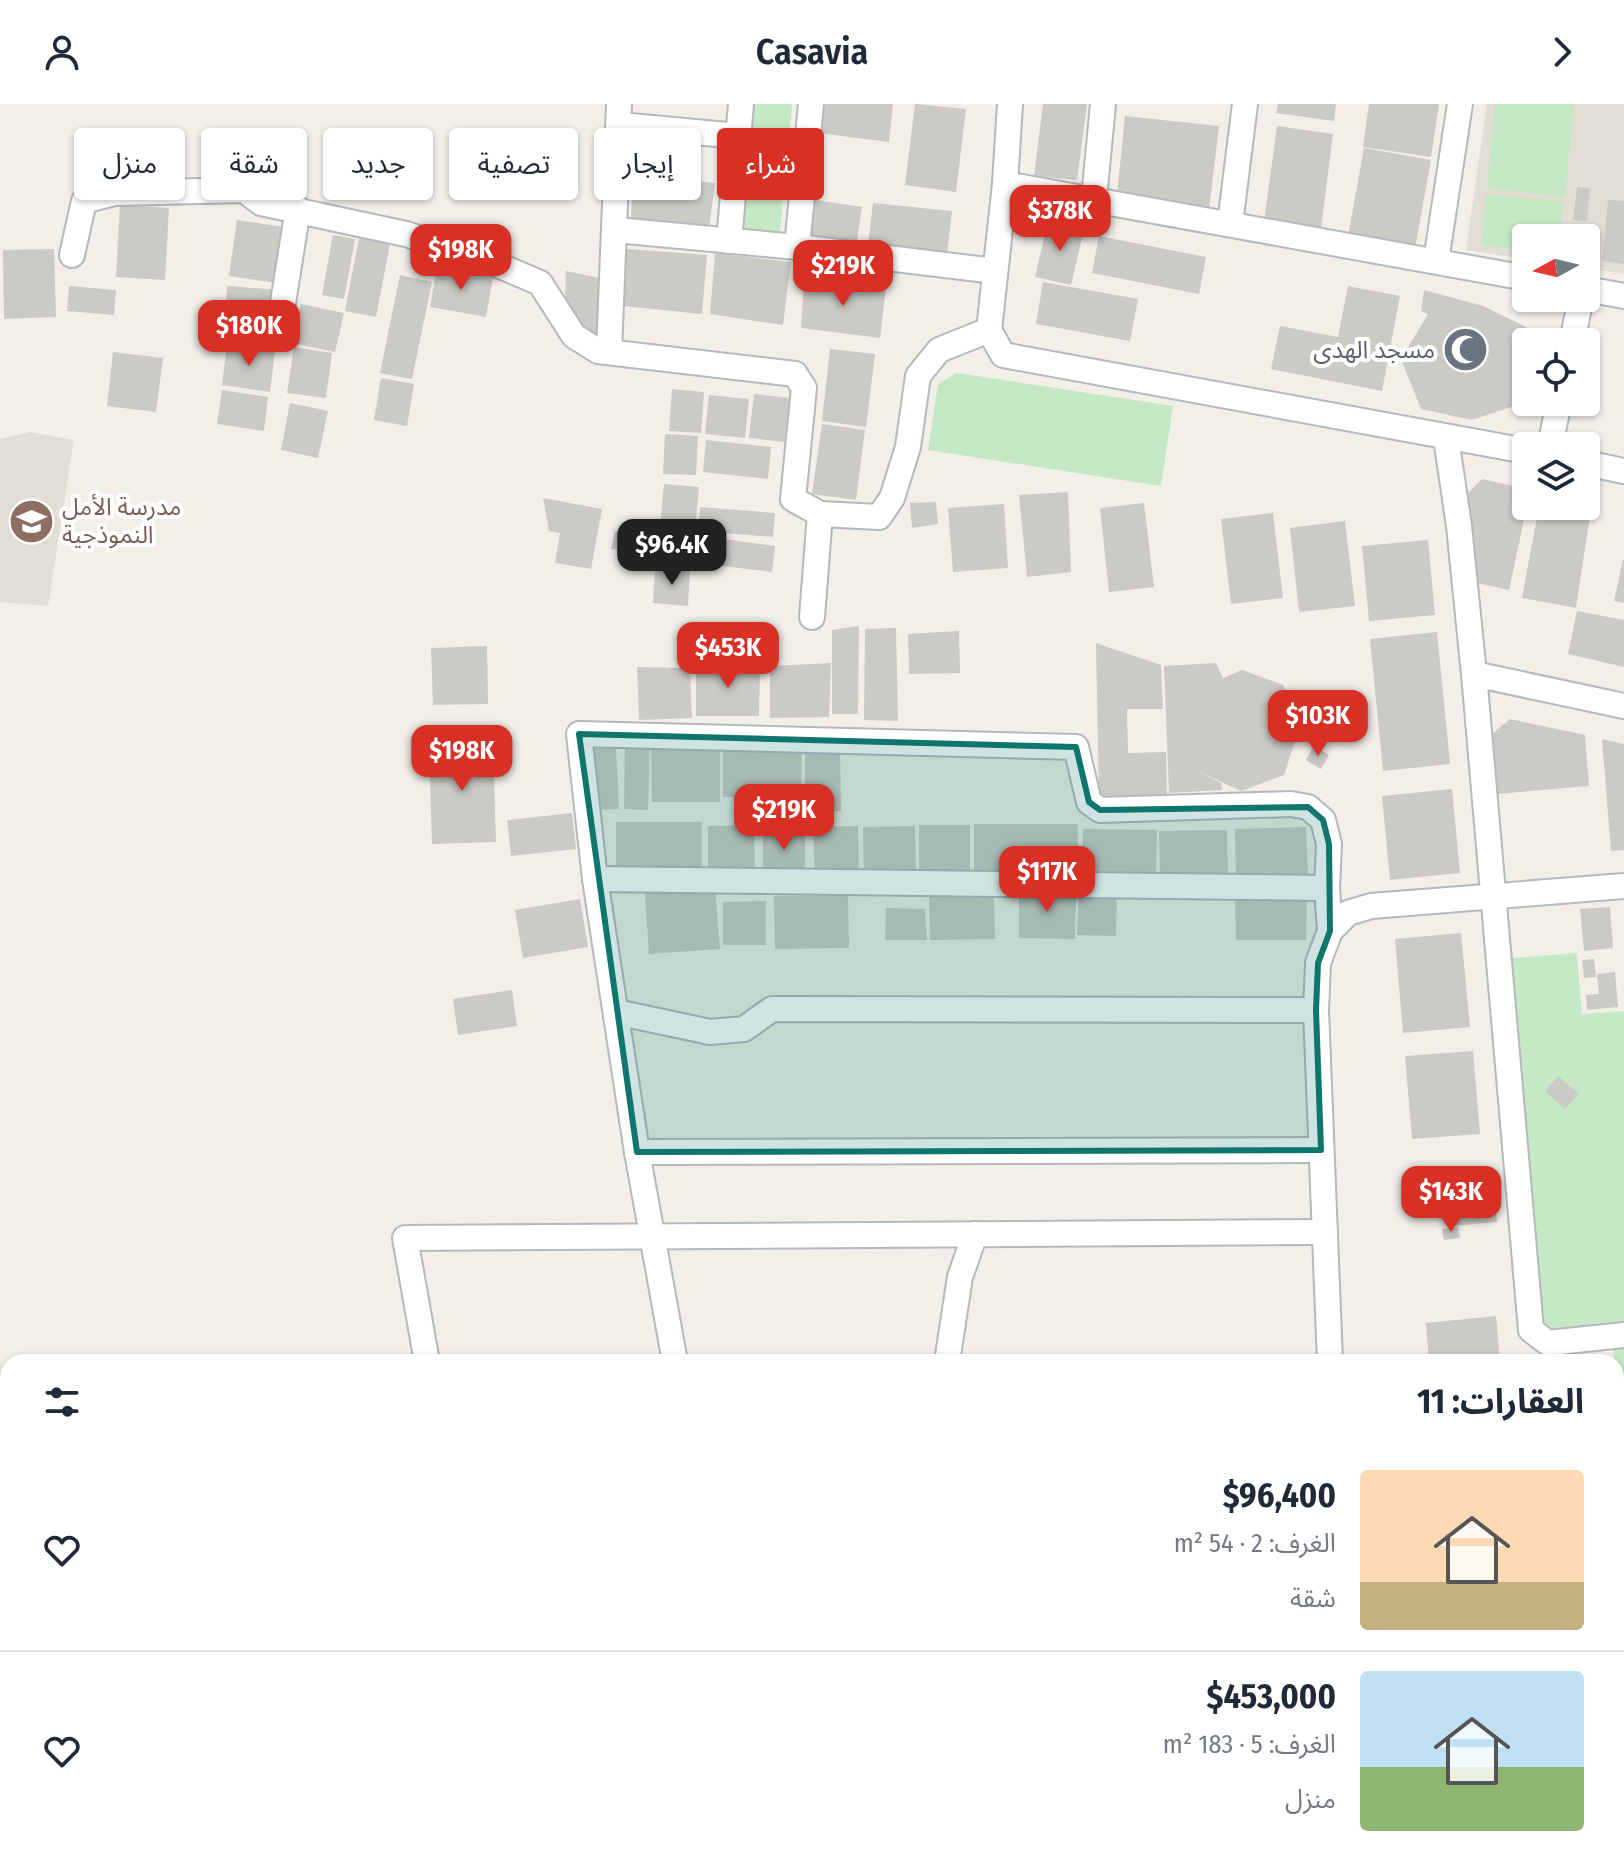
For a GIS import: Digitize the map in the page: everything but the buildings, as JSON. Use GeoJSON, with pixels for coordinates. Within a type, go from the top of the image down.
{"type":"FeatureCollection","features":[{"type":"Feature","properties":{"kind":"street"},"geometry":{"type":"LineString","coordinates":[[739,128],[741,104]]}},
{"type":"Feature","properties":{"kind":"street"},"geometry":{"type":"LineString","coordinates":[[797,247],[811,104]]}},
{"type":"Feature","properties":{"kind":"street"},"geometry":{"type":"LineString","coordinates":[[1010,104],[1005,184],[989,330],[1003,355],[1512,449]]}},
{"type":"Feature","properties":{"kind":"street"},"geometry":{"type":"LineString","coordinates":[[1094,199],[1103,104]]}},
{"type":"Feature","properties":{"kind":"street"},"geometry":{"type":"LineString","coordinates":[[1230,224],[1245,104]]}},
{"type":"Feature","properties":{"kind":"street"},"geometry":{"type":"LineString","coordinates":[[1436,261],[1460,104]]}},
{"type":"Feature","properties":{"kind":"street"},"geometry":{"type":"LineString","coordinates":[[609,352],[620,114],[717,132]]}},
{"type":"Feature","properties":{"kind":"street"},"geometry":{"type":"LineString","coordinates":[[1005,184],[1512,275]]}},
{"type":"Feature","properties":{"kind":"street"},"geometry":{"type":"LineString","coordinates":[[72,255],[84,201],[115,193],[244,190],[261,203],[406,234],[489,261],[540,283],[574,336],[598,351],[795,374],[804,388],[793,499],[820,514],[879,517],[892,498],[908,447],[918,376],[939,350],[989,330]]}},
{"type":"Feature","properties":{"kind":"street"},"geometry":{"type":"LineString","coordinates":[[729,241],[733,200]]}},
{"type":"Feature","properties":{"kind":"street"},"geometry":{"type":"LineString","coordinates":[[278,334],[298,209]]}},
{"type":"Feature","properties":{"kind":"street"},"geometry":{"type":"LineString","coordinates":[[616,230],[797,247],[995,271]]}},
{"type":"Feature","properties":{"kind":"street"},"geometry":{"type":"LineString","coordinates":[[1600,292],[1624,296]]}},
{"type":"Feature","properties":{"kind":"street"},"geometry":{"type":"LineString","coordinates":[[1446,438],[1459,526],[1474,674],[1531,1330],[1548,1343],[1624,1335]]}},
{"type":"Feature","properties":{"kind":"street"},"geometry":{"type":"LineString","coordinates":[[1600,466],[1624,471]]}},
{"type":"Feature","properties":{"kind":"street"},"geometry":{"type":"LineString","coordinates":[[812,617],[820,514]]}},
{"type":"Feature","properties":{"kind":"street"},"geometry":{"type":"LineString","coordinates":[[1474,674],[1624,706]]}},
{"type":"Feature","properties":{"kind":"street"},"geometry":{"type":"LineString","coordinates":[[674,1354],[637,1152],[595,879],[579,734],[1076,747],[1089,802],[1100,810],[1291,804],[1308,807],[1323,820],[1329,844],[1327,888],[1330,931]]}},
{"type":"Feature","properties":{"kind":"street"},"geometry":{"type":"LineString","coordinates":[[595,879],[1327,888]]}},
{"type":"Feature","properties":{"kind":"street"},"geometry":{"type":"LineString","coordinates":[[1330,1354],[1316,1010],[1318,963],[1330,931],[1348,913],[1371,906],[1624,886]]}},
{"type":"Feature","properties":{"kind":"street"},"geometry":{"type":"LineString","coordinates":[[616,1012],[710,1032],[744,1029],[772,1009],[1316,1010]]}},
{"type":"Feature","properties":{"kind":"street"},"geometry":{"type":"LineString","coordinates":[[637,1152],[1321,1150]]}},
{"type":"Feature","properties":{"kind":"street"},"geometry":{"type":"LineString","coordinates":[[426,1354],[405,1238],[1325,1232]]}},
{"type":"Feature","properties":{"kind":"street"},"geometry":{"type":"LineString","coordinates":[[948,1354],[960,1277],[975,1234]]}},
{"type":"Feature","properties":{"kind":"highlighted area"},"geometry":{"type":"Polygon","coordinates":[[[579,734],[1076,747],[1089,802],[1100,810],[1308,807],[1323,820],[1329,844],[1330,931],[1318,963],[1316,1010],[1321,1150],[637,1152],[579,734]]]}},
{"type":"Feature","properties":{"kind":"shaded area"},"geometry":{"type":"Polygon","coordinates":[[[1487,104],[1624,104],[1624,274],[1600,270],[1600,224],[1512,224],[1512,257],[1466,250],[1487,104]]]}},
{"type":"Feature","properties":{"kind":"shaded area","name":"مدرسة الأمل النموذجية"},"geometry":{"type":"Polygon","coordinates":[[[30,432],[74,440],[48,606],[0,602],[0,439],[30,432]]]}},
{"type":"Feature","properties":{"kind":"green space"},"geometry":{"type":"Polygon","coordinates":[[[745,104],[792,104],[790,128],[743,128],[745,104]]]}},
{"type":"Feature","properties":{"kind":"green space"},"geometry":{"type":"Polygon","coordinates":[[[1495,104],[1574,104],[1565,197],[1487,188],[1495,104]]]}},
{"type":"Feature","properties":{"kind":"green space"},"geometry":{"type":"Polygon","coordinates":[[[1486,195],[1563,201],[1561,224],[1512,224],[1512,249],[1482,245],[1486,195]]]}},
{"type":"Feature","properties":{"kind":"green space"},"geometry":{"type":"Polygon","coordinates":[[[736,200],[783,200],[780,233],[734,228],[736,200]]]}},
{"type":"Feature","properties":{"kind":"green space"},"geometry":{"type":"Polygon","coordinates":[[[957,373],[1173,406],[1161,486],[928,450],[938,384],[957,373]]]}},
{"type":"Feature","properties":{"kind":"green space"},"geometry":{"type":"Polygon","coordinates":[[[1577,953],[1582,1014],[1624,1011],[1624,1325],[1544,1332],[1512,958],[1577,953]]]}},
{"type":"Feature","properties":{"kind":"green space"},"geometry":{"type":"Polygon","coordinates":[[[1624,1348],[1624,1354],[1614,1354],[1613,1349],[1624,1348]]]}},
{"type":"Feature","properties":{"kind":"place","name":"مسجد الهدى"},"geometry":{"type":"Point","coordinates":[1466,350]}},
{"type":"Feature","properties":{"kind":"place","name":"مدرسة الأمل النموذجية"},"geometry":{"type":"Point","coordinates":[31,521]}}]}
